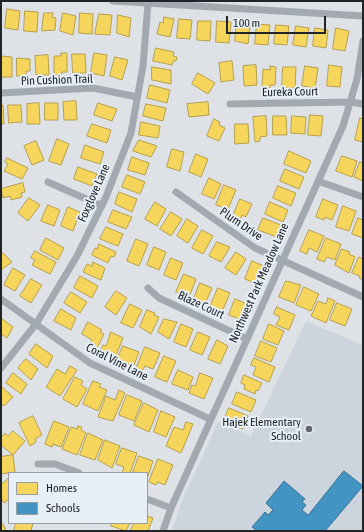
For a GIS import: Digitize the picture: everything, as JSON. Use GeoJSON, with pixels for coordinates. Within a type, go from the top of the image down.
{"type":"FeatureCollection","features":[{"type":"Feature","properties":{"kind":"street"},"geometry":{"type":"LineString","coordinates":[[113,1],[363,16]]}},
{"type":"Feature","properties":{"kind":"street","name":"Foxglove Lane"},"geometry":{"type":"LineString","coordinates":[[1,368],[36,324],[77,256],[102,206],[131,133],[143,66],[148,3]]}},
{"type":"Feature","properties":{"kind":"street","name":"Northwest Park Meadow Lane"},"geometry":{"type":"LineString","coordinates":[[163,531],[170,508],[343,126],[357,79],[363,41]]}},
{"type":"Feature","properties":{"kind":"street","name":"Pin Cushion Trail"},"geometry":{"type":"LineString","coordinates":[[1,93],[93,88],[137,97]]}},
{"type":"Feature","properties":{"kind":"street","name":"Eureka Court"},"geometry":{"type":"LineString","coordinates":[[230,104],[350,102],[363,104]]}},
{"type":"Feature","properties":{"kind":"street"},"geometry":{"type":"LineString","coordinates":[[318,180],[363,197]]}},
{"type":"Feature","properties":{"kind":"street"},"geometry":{"type":"LineString","coordinates":[[48,182],[102,206]]}},
{"type":"Feature","properties":{"kind":"street","name":"Plum Drive"},"geometry":{"type":"LineString","coordinates":[[176,192],[255,248],[363,298]]}},
{"type":"Feature","properties":{"kind":"street","name":"Blaze Court"},"geometry":{"type":"LineString","coordinates":[[148,288],[159,298],[247,339]]}},
{"type":"Feature","properties":{"kind":"street","name":"Coral Vine Lane"},"geometry":{"type":"LineString","coordinates":[[1,299],[90,363],[210,419]]}},
{"type":"Feature","properties":{"kind":"street"},"geometry":{"type":"LineString","coordinates":[[38,464],[55,464],[76,472]]}},
{"type":"Feature","properties":{"kind":"street"},"geometry":{"type":"LineString","coordinates":[[148,499],[170,508]]}},
{"type":"Feature","properties":{"kind":"shaded area","name":"Hajek Elementary School"},"geometry":{"type":"Polygon","coordinates":[[[306,321],[362,345],[363,343],[363,531],[172,531],[183,498],[218,422],[251,436],[306,321]]]}},
{"type":"Feature","properties":{"kind":"building: Homes"},"geometry":{"type":"Polygon","coordinates":[[[7,9],[20,11],[18,30],[5,28],[7,9]]]}},
{"type":"Feature","properties":{"kind":"building: Homes"},"geometry":{"type":"Polygon","coordinates":[[[25,11],[38,12],[37,32],[24,31],[25,11]]]}},
{"type":"Feature","properties":{"kind":"building: Homes"},"geometry":{"type":"Polygon","coordinates":[[[44,13],[53,13],[52,17],[56,18],[55,30],[42,31],[44,13]]]}},
{"type":"Feature","properties":{"kind":"building: Homes"},"geometry":{"type":"Polygon","coordinates":[[[63,13],[76,16],[73,35],[60,31],[63,13]]]}},
{"type":"Feature","properties":{"kind":"building: Homes"},"geometry":{"type":"Polygon","coordinates":[[[80,13],[93,14],[92,34],[79,33],[80,13]]]}},
{"type":"Feature","properties":{"kind":"building: Homes"},"geometry":{"type":"Polygon","coordinates":[[[99,14],[112,15],[110,35],[95,34],[99,14]]]}},
{"type":"Feature","properties":{"kind":"building: Homes"},"geometry":{"type":"Polygon","coordinates":[[[118,15],[131,18],[129,37],[117,33],[118,15]]]}},
{"type":"Feature","properties":{"kind":"building: Homes"},"geometry":{"type":"Polygon","coordinates":[[[164,17],[174,19],[170,37],[157,34],[160,22],[163,23],[164,17]]]}},
{"type":"Feature","properties":{"kind":"building: Homes"},"geometry":{"type":"Polygon","coordinates":[[[179,19],[192,20],[190,39],[177,38],[179,19]]]}},
{"type":"Feature","properties":{"kind":"building: Homes"},"geometry":{"type":"Polygon","coordinates":[[[198,21],[211,21],[210,41],[197,40],[198,21]]]}},
{"type":"Feature","properties":{"kind":"building: Homes"},"geometry":{"type":"Polygon","coordinates":[[[217,21],[231,22],[229,43],[216,42],[217,21]]]}},
{"type":"Feature","properties":{"kind":"building: Homes"},"geometry":{"type":"Polygon","coordinates":[[[237,22],[250,26],[248,44],[235,41],[237,22]]]}},
{"type":"Feature","properties":{"kind":"building: Homes"},"geometry":{"type":"Polygon","coordinates":[[[257,24],[270,25],[268,45],[255,44],[257,24]]]}},
{"type":"Feature","properties":{"kind":"building: Homes"},"geometry":{"type":"Polygon","coordinates":[[[276,25],[289,26],[287,45],[274,44],[276,25]]]}},
{"type":"Feature","properties":{"kind":"building: Homes"},"geometry":{"type":"Polygon","coordinates":[[[296,26],[309,28],[306,47],[293,45],[296,26]]]}},
{"type":"Feature","properties":{"kind":"building: Homes"},"geometry":{"type":"Polygon","coordinates":[[[315,28],[328,30],[326,48],[313,46],[315,28]]]}},
{"type":"Feature","properties":{"kind":"building: Homes"},"geometry":{"type":"Polygon","coordinates":[[[336,28],[349,31],[345,51],[333,49],[336,28]]]}},
{"type":"Feature","properties":{"kind":"building: Homes"},"geometry":{"type":"Polygon","coordinates":[[[156,48],[174,52],[173,56],[177,57],[176,61],[173,61],[172,65],[153,61],[156,48]]]}},
{"type":"Feature","properties":{"kind":"building: Homes"},"geometry":{"type":"Polygon","coordinates":[[[61,53],[67,53],[67,72],[54,75],[54,56],[61,56],[61,53]]]}},
{"type":"Feature","properties":{"kind":"building: Homes"},"geometry":{"type":"Polygon","coordinates":[[[94,53],[107,55],[104,76],[91,73],[94,53]]]}},
{"type":"Feature","properties":{"kind":"building: Homes"},"geometry":{"type":"Polygon","coordinates":[[[72,54],[85,54],[86,73],[73,73],[72,54]]]}},
{"type":"Feature","properties":{"kind":"building: Homes"},"geometry":{"type":"Polygon","coordinates":[[[48,55],[49,75],[36,75],[35,56],[48,55]]]}},
{"type":"Feature","properties":{"kind":"building: Homes"},"geometry":{"type":"Polygon","coordinates":[[[1,56],[12,57],[12,77],[1,77],[1,56]]]}},
{"type":"Feature","properties":{"kind":"building: Homes"},"geometry":{"type":"Polygon","coordinates":[[[115,57],[128,60],[122,80],[110,76],[115,57]]]}},
{"type":"Feature","properties":{"kind":"building: Homes"},"geometry":{"type":"Polygon","coordinates":[[[17,58],[30,59],[30,71],[26,71],[26,76],[17,76],[17,58]]]}},
{"type":"Feature","properties":{"kind":"building: Homes"},"geometry":{"type":"Polygon","coordinates":[[[232,61],[234,80],[221,82],[219,63],[232,61]]]}},
{"type":"Feature","properties":{"kind":"building: Homes"},"geometry":{"type":"Polygon","coordinates":[[[256,65],[257,85],[244,86],[243,66],[256,65]]]}},
{"type":"Feature","properties":{"kind":"building: Homes"},"geometry":{"type":"Polygon","coordinates":[[[329,65],[342,67],[340,87],[327,86],[329,65]]]}},
{"type":"Feature","properties":{"kind":"building: Homes"},"geometry":{"type":"Polygon","coordinates":[[[270,66],[276,67],[275,85],[270,85],[270,88],[262,87],[263,69],[270,70],[270,66]]]}},
{"type":"Feature","properties":{"kind":"building: Homes"},"geometry":{"type":"Polygon","coordinates":[[[305,66],[318,68],[315,88],[302,86],[305,66]]]}},
{"type":"Feature","properties":{"kind":"building: Homes"},"geometry":{"type":"Polygon","coordinates":[[[152,67],[171,70],[171,84],[152,80],[152,67]]]}},
{"type":"Feature","properties":{"kind":"building: Homes"},"geometry":{"type":"Polygon","coordinates":[[[283,67],[296,67],[295,88],[282,88],[283,67]]]}},
{"type":"Feature","properties":{"kind":"building: Homes"},"geometry":{"type":"Polygon","coordinates":[[[198,73],[215,83],[208,94],[192,84],[198,73]]]}},
{"type":"Feature","properties":{"kind":"building: Homes"},"geometry":{"type":"Polygon","coordinates":[[[150,85],[170,90],[167,103],[147,98],[150,85]]]}},
{"type":"Feature","properties":{"kind":"building: Homes"},"geometry":{"type":"Polygon","coordinates":[[[76,101],[77,120],[64,120],[63,102],[76,101]]]}},
{"type":"Feature","properties":{"kind":"building: Homes"},"geometry":{"type":"Polygon","coordinates":[[[208,102],[209,115],[189,117],[187,104],[208,102]]]}},
{"type":"Feature","properties":{"kind":"building: Homes"},"geometry":{"type":"Polygon","coordinates":[[[39,103],[40,124],[27,124],[27,104],[39,103]]]}},
{"type":"Feature","properties":{"kind":"building: Homes"},"geometry":{"type":"Polygon","coordinates":[[[45,103],[58,103],[58,120],[45,120],[45,103]]]}},
{"type":"Feature","properties":{"kind":"building: Homes"},"geometry":{"type":"Polygon","coordinates":[[[98,103],[117,109],[112,121],[94,115],[98,103]]]}},
{"type":"Feature","properties":{"kind":"building: Homes"},"geometry":{"type":"Polygon","coordinates":[[[146,104],[166,108],[163,121],[143,116],[146,104]]]}},
{"type":"Feature","properties":{"kind":"building: Homes"},"geometry":{"type":"Polygon","coordinates":[[[1,105],[3,105],[4,124],[1,124],[1,105]]]}},
{"type":"Feature","properties":{"kind":"building: Homes"},"geometry":{"type":"Polygon","coordinates":[[[8,105],[21,105],[22,122],[9,123],[8,105]]]}},
{"type":"Feature","properties":{"kind":"building: Homes"},"geometry":{"type":"Polygon","coordinates":[[[310,115],[323,116],[321,136],[308,135],[310,115]]]}},
{"type":"Feature","properties":{"kind":"building: Homes"},"geometry":{"type":"Polygon","coordinates":[[[266,116],[267,136],[260,137],[260,141],[255,142],[253,117],[266,116]]]}},
{"type":"Feature","properties":{"kind":"building: Homes"},"geometry":{"type":"Polygon","coordinates":[[[273,116],[286,116],[287,135],[273,135],[273,116]]]}},
{"type":"Feature","properties":{"kind":"building: Homes"},"geometry":{"type":"Polygon","coordinates":[[[292,116],[306,117],[305,134],[291,133],[292,116]]]}},
{"type":"Feature","properties":{"kind":"building: Homes"},"geometry":{"type":"Polygon","coordinates":[[[360,118],[363,119],[363,142],[355,140],[360,118]]]}},
{"type":"Feature","properties":{"kind":"building: Homes"},"geometry":{"type":"Polygon","coordinates":[[[214,119],[220,122],[219,125],[225,128],[219,141],[207,136],[214,119]]]}},
{"type":"Feature","properties":{"kind":"building: Homes"},"geometry":{"type":"Polygon","coordinates":[[[141,122],[160,126],[158,138],[139,135],[141,122]]]}},
{"type":"Feature","properties":{"kind":"building: Homes"},"geometry":{"type":"Polygon","coordinates":[[[92,124],[111,130],[107,143],[87,136],[92,124]]]}},
{"type":"Feature","properties":{"kind":"building: Homes"},"geometry":{"type":"Polygon","coordinates":[[[235,124],[248,124],[249,143],[235,144],[235,124]]]}},
{"type":"Feature","properties":{"kind":"building: Homes"},"geometry":{"type":"Polygon","coordinates":[[[57,139],[69,144],[61,165],[49,161],[57,139]]]}},
{"type":"Feature","properties":{"kind":"building: Homes"},"geometry":{"type":"Polygon","coordinates":[[[139,140],[157,146],[151,157],[133,151],[139,140]]]}},
{"type":"Feature","properties":{"kind":"building: Homes"},"geometry":{"type":"Polygon","coordinates":[[[36,141],[44,160],[32,165],[24,146],[36,141]]]}},
{"type":"Feature","properties":{"kind":"building: Homes"},"geometry":{"type":"Polygon","coordinates":[[[85,145],[104,152],[100,164],[81,158],[85,145]]]}},
{"type":"Feature","properties":{"kind":"building: Homes"},"geometry":{"type":"Polygon","coordinates":[[[172,149],[184,152],[180,171],[167,167],[172,149]]]}},
{"type":"Feature","properties":{"kind":"building: Homes"},"geometry":{"type":"Polygon","coordinates":[[[289,151],[311,161],[306,173],[284,164],[289,151]]]}},
{"type":"Feature","properties":{"kind":"building: Homes"},"geometry":{"type":"Polygon","coordinates":[[[196,154],[208,159],[201,177],[189,172],[196,154]]]}},
{"type":"Feature","properties":{"kind":"building: Homes"},"geometry":{"type":"Polygon","coordinates":[[[342,156],[357,161],[352,177],[336,171],[342,156]]]}},
{"type":"Feature","properties":{"kind":"building: Homes"},"geometry":{"type":"Polygon","coordinates":[[[132,157],[149,163],[145,175],[128,170],[132,157]]]}},
{"type":"Feature","properties":{"kind":"building: Homes"},"geometry":{"type":"Polygon","coordinates":[[[7,158],[28,168],[22,179],[4,171],[8,164],[5,162],[7,158]]]}},
{"type":"Feature","properties":{"kind":"building: Homes"},"geometry":{"type":"Polygon","coordinates":[[[360,162],[363,163],[363,181],[354,177],[360,162]]]}},
{"type":"Feature","properties":{"kind":"building: Homes"},"geometry":{"type":"Polygon","coordinates":[[[78,167],[97,174],[92,186],[74,179],[78,167]]]}},
{"type":"Feature","properties":{"kind":"building: Homes"},"geometry":{"type":"Polygon","coordinates":[[[285,169],[304,177],[299,189],[280,181],[285,169]]]}},
{"type":"Feature","properties":{"kind":"building: Homes"},"geometry":{"type":"Polygon","coordinates":[[[127,175],[145,182],[140,194],[122,187],[127,175]]]}},
{"type":"Feature","properties":{"kind":"building: Homes"},"geometry":{"type":"Polygon","coordinates":[[[209,178],[221,184],[214,199],[202,194],[209,178]]]}},
{"type":"Feature","properties":{"kind":"building: Homes"},"geometry":{"type":"Polygon","coordinates":[[[23,183],[25,192],[21,193],[22,197],[11,200],[10,196],[3,198],[1,189],[23,183]]]}},
{"type":"Feature","properties":{"kind":"building: Homes"},"geometry":{"type":"Polygon","coordinates":[[[224,185],[236,190],[228,209],[216,205],[224,185]]]}},
{"type":"Feature","properties":{"kind":"building: Homes"},"geometry":{"type":"Polygon","coordinates":[[[278,186],[296,193],[291,206],[273,198],[278,186]]]}},
{"type":"Feature","properties":{"kind":"building: Homes"},"geometry":{"type":"Polygon","coordinates":[[[119,192],[137,199],[132,212],[115,204],[119,192]]]}},
{"type":"Feature","properties":{"kind":"building: Homes"},"geometry":{"type":"Polygon","coordinates":[[[29,198],[40,205],[28,221],[18,213],[29,198]]]}},
{"type":"Feature","properties":{"kind":"building: Homes"},"geometry":{"type":"Polygon","coordinates":[[[240,199],[252,204],[246,217],[242,215],[240,219],[233,216],[240,199]]]}},
{"type":"Feature","properties":{"kind":"building: Homes"},"geometry":{"type":"Polygon","coordinates":[[[323,199],[338,205],[332,220],[325,217],[324,220],[316,217],[323,199]]]}},
{"type":"Feature","properties":{"kind":"building: Homes"},"geometry":{"type":"Polygon","coordinates":[[[155,202],[166,209],[157,226],[145,219],[155,202]]]}},
{"type":"Feature","properties":{"kind":"building: Homes"},"geometry":{"type":"Polygon","coordinates":[[[270,202],[288,210],[283,222],[265,214],[270,202]]]}},
{"type":"Feature","properties":{"kind":"building: Homes"},"geometry":{"type":"Polygon","coordinates":[[[48,205],[60,210],[54,226],[41,221],[48,205]]]}},
{"type":"Feature","properties":{"kind":"building: Homes"},"geometry":{"type":"Polygon","coordinates":[[[343,206],[356,211],[349,231],[336,227],[343,206]]]}},
{"type":"Feature","properties":{"kind":"building: Homes"},"geometry":{"type":"Polygon","coordinates":[[[68,207],[80,212],[73,231],[61,226],[68,207]]]}},
{"type":"Feature","properties":{"kind":"building: Homes"},"geometry":{"type":"Polygon","coordinates":[[[113,210],[132,217],[126,229],[108,222],[113,210]]]}},
{"type":"Feature","properties":{"kind":"building: Homes"},"geometry":{"type":"Polygon","coordinates":[[[171,212],[182,219],[171,236],[160,229],[171,212]]]}},
{"type":"Feature","properties":{"kind":"building: Homes"},"geometry":{"type":"Polygon","coordinates":[[[263,218],[281,225],[277,237],[258,230],[263,218]]]}},
{"type":"Feature","properties":{"kind":"building: Homes"},"geometry":{"type":"Polygon","coordinates":[[[358,218],[363,220],[363,238],[352,234],[358,218]]]}},
{"type":"Feature","properties":{"kind":"building: Homes"},"geometry":{"type":"Polygon","coordinates":[[[187,219],[198,226],[188,243],[177,236],[187,219]]]}},
{"type":"Feature","properties":{"kind":"building: Homes"},"geometry":{"type":"Polygon","coordinates":[[[106,227],[123,234],[118,246],[100,239],[106,227]]]}},
{"type":"Feature","properties":{"kind":"building: Homes"},"geometry":{"type":"Polygon","coordinates":[[[202,230],[213,236],[203,254],[192,248],[202,230]]]}},
{"type":"Feature","properties":{"kind":"building: Homes"},"geometry":{"type":"Polygon","coordinates":[[[309,230],[324,236],[317,252],[309,248],[307,254],[300,251],[309,230]]]}},
{"type":"Feature","properties":{"kind":"building: Homes"},"geometry":{"type":"Polygon","coordinates":[[[46,238],[64,248],[58,260],[40,250],[46,238]]]}},
{"type":"Feature","properties":{"kind":"building: Homes"},"geometry":{"type":"Polygon","coordinates":[[[326,238],[341,244],[335,260],[327,257],[324,262],[317,259],[326,238]]]}},
{"type":"Feature","properties":{"kind":"building: Homes"},"geometry":{"type":"Polygon","coordinates":[[[136,239],[148,244],[139,266],[127,261],[136,239]]]}},
{"type":"Feature","properties":{"kind":"building: Homes"},"geometry":{"type":"Polygon","coordinates":[[[217,242],[230,247],[221,262],[209,256],[217,242]]]}},
{"type":"Feature","properties":{"kind":"building: Homes"},"geometry":{"type":"Polygon","coordinates":[[[99,244],[116,252],[114,257],[111,256],[108,263],[92,255],[95,248],[97,249],[99,244]]]}},
{"type":"Feature","properties":{"kind":"building: Homes"},"geometry":{"type":"Polygon","coordinates":[[[154,247],[166,252],[159,270],[147,265],[154,247]]]}},
{"type":"Feature","properties":{"kind":"building: Homes"},"geometry":{"type":"Polygon","coordinates":[[[342,249],[350,252],[349,254],[355,257],[349,273],[335,265],[342,249]]]}},
{"type":"Feature","properties":{"kind":"building: Homes"},"geometry":{"type":"Polygon","coordinates":[[[35,251],[56,262],[50,274],[32,265],[35,260],[31,258],[35,251]]]}},
{"type":"Feature","properties":{"kind":"building: Homes"},"geometry":{"type":"Polygon","coordinates":[[[236,252],[246,259],[236,275],[225,268],[236,252]]]}},
{"type":"Feature","properties":{"kind":"building: Homes"},"geometry":{"type":"Polygon","coordinates":[[[3,253],[12,262],[1,270],[1,254],[3,253]]]}},
{"type":"Feature","properties":{"kind":"building: Homes"},"geometry":{"type":"Polygon","coordinates":[[[359,257],[363,259],[363,280],[359,278],[360,276],[352,273],[359,257]]]}},
{"type":"Feature","properties":{"kind":"building: Homes"},"geometry":{"type":"Polygon","coordinates":[[[171,258],[183,263],[176,280],[164,275],[171,258]]]}},
{"type":"Feature","properties":{"kind":"building: Homes"},"geometry":{"type":"Polygon","coordinates":[[[252,261],[264,266],[257,284],[245,279],[252,261]]]}},
{"type":"Feature","properties":{"kind":"building: Homes"},"geometry":{"type":"Polygon","coordinates":[[[93,262],[105,268],[101,280],[83,272],[87,264],[92,266],[93,262]]]}},
{"type":"Feature","properties":{"kind":"building: Homes"},"geometry":{"type":"Polygon","coordinates":[[[13,268],[25,275],[15,291],[4,285],[13,268]]]}},
{"type":"Feature","properties":{"kind":"building: Homes"},"geometry":{"type":"Polygon","coordinates":[[[184,274],[196,279],[189,297],[176,292],[184,274]]]}},
{"type":"Feature","properties":{"kind":"building: Homes"},"geometry":{"type":"Polygon","coordinates":[[[80,276],[98,286],[92,298],[74,288],[80,276]]]}},
{"type":"Feature","properties":{"kind":"building: Homes"},"geometry":{"type":"Polygon","coordinates":[[[31,279],[42,285],[31,303],[20,296],[31,279]]]}},
{"type":"Feature","properties":{"kind":"building: Homes"},"geometry":{"type":"Polygon","coordinates":[[[286,281],[301,285],[294,303],[279,297],[286,281]]]}},
{"type":"Feature","properties":{"kind":"building: Homes"},"geometry":{"type":"Polygon","coordinates":[[[200,283],[212,288],[205,304],[194,299],[200,283]]]}},
{"type":"Feature","properties":{"kind":"building: Homes"},"geometry":{"type":"Polygon","coordinates":[[[304,287],[319,294],[311,311],[296,305],[304,287]]]}},
{"type":"Feature","properties":{"kind":"building: Homes"},"geometry":{"type":"Polygon","coordinates":[[[218,288],[230,293],[222,312],[210,307],[218,288]]]}},
{"type":"Feature","properties":{"kind":"building: Homes"},"geometry":{"type":"Polygon","coordinates":[[[116,291],[127,298],[116,315],[105,307],[116,291]]]}},
{"type":"Feature","properties":{"kind":"building: Homes"},"geometry":{"type":"Polygon","coordinates":[[[71,292],[87,302],[80,313],[64,303],[71,292]]]}},
{"type":"Feature","properties":{"kind":"building: Homes"},"geometry":{"type":"Polygon","coordinates":[[[328,298],[335,301],[326,323],[311,316],[318,301],[326,304],[328,298]]]}},
{"type":"Feature","properties":{"kind":"building: Homes"},"geometry":{"type":"Polygon","coordinates":[[[235,299],[247,304],[241,320],[229,315],[235,299]]]}},
{"type":"Feature","properties":{"kind":"building: Homes"},"geometry":{"type":"Polygon","coordinates":[[[337,303],[352,309],[345,326],[330,320],[337,303]]]}},
{"type":"Feature","properties":{"kind":"building: Homes"},"geometry":{"type":"Polygon","coordinates":[[[130,304],[142,310],[133,328],[121,323],[130,304]]]}},
{"type":"Feature","properties":{"kind":"building: Homes"},"geometry":{"type":"Polygon","coordinates":[[[277,307],[295,315],[289,330],[276,325],[280,317],[274,314],[277,307]]]}},
{"type":"Feature","properties":{"kind":"building: Homes"},"geometry":{"type":"Polygon","coordinates":[[[61,309],[76,318],[71,330],[54,321],[61,309]]]}},
{"type":"Feature","properties":{"kind":"building: Homes"},"geometry":{"type":"Polygon","coordinates":[[[147,310],[155,313],[154,315],[159,317],[151,334],[140,327],[147,310]]]}},
{"type":"Feature","properties":{"kind":"building: Homes"},"geometry":{"type":"Polygon","coordinates":[[[1,318],[13,327],[7,338],[1,334],[1,318]]]}},
{"type":"Feature","properties":{"kind":"building: Homes"},"geometry":{"type":"Polygon","coordinates":[[[164,319],[177,322],[169,339],[158,332],[164,319]]]}},
{"type":"Feature","properties":{"kind":"building: Homes"},"geometry":{"type":"Polygon","coordinates":[[[88,322],[102,330],[100,332],[104,334],[96,350],[89,346],[92,340],[82,334],[88,322]]]}},
{"type":"Feature","properties":{"kind":"building: Homes"},"geometry":{"type":"Polygon","coordinates":[[[181,324],[193,329],[186,347],[174,342],[181,324]]]}},
{"type":"Feature","properties":{"kind":"building: Homes"},"geometry":{"type":"Polygon","coordinates":[[[269,324],[284,331],[278,345],[263,339],[269,324]]]}},
{"type":"Feature","properties":{"kind":"building: Homes"},"geometry":{"type":"Polygon","coordinates":[[[111,332],[123,338],[115,358],[100,352],[103,345],[106,346],[111,332]]]}},
{"type":"Feature","properties":{"kind":"building: Homes"},"geometry":{"type":"Polygon","coordinates":[[[198,332],[210,337],[202,355],[190,350],[198,332]]]}},
{"type":"Feature","properties":{"kind":"building: Homes"},"geometry":{"type":"Polygon","coordinates":[[[217,340],[228,346],[220,364],[208,359],[217,340]]]}},
{"type":"Feature","properties":{"kind":"building: Homes"},"geometry":{"type":"Polygon","coordinates":[[[261,341],[277,348],[271,362],[255,356],[261,341]]]}},
{"type":"Feature","properties":{"kind":"building: Homes"},"geometry":{"type":"Polygon","coordinates":[[[36,344],[53,356],[47,368],[29,354],[36,344]]]}},
{"type":"Feature","properties":{"kind":"building: Homes"},"geometry":{"type":"Polygon","coordinates":[[[123,346],[139,352],[134,365],[129,363],[129,365],[117,360],[123,346]]]}},
{"type":"Feature","properties":{"kind":"building: Homes"},"geometry":{"type":"Polygon","coordinates":[[[145,347],[160,353],[153,369],[145,366],[142,371],[136,369],[145,347]]]}},
{"type":"Feature","properties":{"kind":"building: Homes"},"geometry":{"type":"Polygon","coordinates":[[[164,356],[176,361],[167,382],[155,377],[164,356]]]}},
{"type":"Feature","properties":{"kind":"building: Homes"},"geometry":{"type":"Polygon","coordinates":[[[254,358],[275,367],[269,382],[253,375],[256,367],[251,365],[254,358]]]}},
{"type":"Feature","properties":{"kind":"building: Homes"},"geometry":{"type":"Polygon","coordinates":[[[26,359],[38,369],[31,380],[18,368],[26,359]]]}},
{"type":"Feature","properties":{"kind":"building: Homes"},"geometry":{"type":"Polygon","coordinates":[[[70,366],[77,370],[60,396],[46,387],[57,369],[65,374],[70,366]]]}},
{"type":"Feature","properties":{"kind":"building: Homes"},"geometry":{"type":"Polygon","coordinates":[[[178,370],[193,377],[188,390],[172,384],[178,370]]]}},
{"type":"Feature","properties":{"kind":"building: Homes"},"geometry":{"type":"Polygon","coordinates":[[[13,373],[27,384],[21,394],[6,383],[13,373]]]}},
{"type":"Feature","properties":{"kind":"building: Homes"},"geometry":{"type":"Polygon","coordinates":[[[200,373],[213,378],[204,399],[189,393],[192,385],[195,386],[200,373]]]}},
{"type":"Feature","properties":{"kind":"building: Homes"},"geometry":{"type":"Polygon","coordinates":[[[244,375],[262,383],[258,391],[256,390],[255,394],[244,389],[245,385],[241,383],[244,375]]]}},
{"type":"Feature","properties":{"kind":"building: Homes"},"geometry":{"type":"Polygon","coordinates":[[[75,377],[83,381],[81,385],[87,389],[77,407],[63,399],[75,377]]]}},
{"type":"Feature","properties":{"kind":"building: Homes"},"geometry":{"type":"Polygon","coordinates":[[[93,381],[101,384],[99,387],[107,390],[98,411],[83,404],[93,381]]]}},
{"type":"Feature","properties":{"kind":"building: Homes"},"geometry":{"type":"Polygon","coordinates":[[[2,387],[13,397],[4,406],[1,403],[2,387]]]}},
{"type":"Feature","properties":{"kind":"building: Homes"},"geometry":{"type":"Polygon","coordinates":[[[119,390],[125,393],[113,421],[98,417],[106,396],[115,400],[119,390]]]}},
{"type":"Feature","properties":{"kind":"building: Homes"},"geometry":{"type":"Polygon","coordinates":[[[237,392],[256,400],[251,412],[232,404],[237,392]]]}},
{"type":"Feature","properties":{"kind":"building: Homes"},"geometry":{"type":"Polygon","coordinates":[[[127,395],[142,401],[134,421],[119,415],[127,395]]]}},
{"type":"Feature","properties":{"kind":"building: Homes"},"geometry":{"type":"Polygon","coordinates":[[[144,403],[158,410],[149,432],[134,425],[144,403]]]}},
{"type":"Feature","properties":{"kind":"building: Homes"},"geometry":{"type":"Polygon","coordinates":[[[229,408],[248,416],[243,429],[224,420],[229,408]]]}},
{"type":"Feature","properties":{"kind":"building: Homes"},"geometry":{"type":"Polygon","coordinates":[[[161,411],[175,417],[166,437],[154,432],[161,411]]]}},
{"type":"Feature","properties":{"kind":"building: Homes"},"geometry":{"type":"Polygon","coordinates":[[[33,416],[42,435],[35,439],[36,442],[30,446],[19,423],[33,416]]]}},
{"type":"Feature","properties":{"kind":"building: Homes"},"geometry":{"type":"Polygon","coordinates":[[[54,421],[69,427],[61,447],[53,444],[52,447],[45,444],[54,421]]]}},
{"type":"Feature","properties":{"kind":"building: Homes"},"geometry":{"type":"Polygon","coordinates":[[[186,422],[193,424],[181,453],[166,446],[174,427],[183,430],[186,422]]]}},
{"type":"Feature","properties":{"kind":"building: Homes"},"geometry":{"type":"Polygon","coordinates":[[[78,426],[82,427],[81,430],[86,433],[77,455],[62,449],[71,427],[77,429],[78,426]]]}},
{"type":"Feature","properties":{"kind":"building: Homes"},"geometry":{"type":"Polygon","coordinates":[[[13,431],[25,441],[13,455],[1,445],[1,438],[5,433],[8,436],[13,431]]]}},
{"type":"Feature","properties":{"kind":"building: Homes"},"geometry":{"type":"Polygon","coordinates":[[[88,433],[103,440],[95,460],[80,455],[88,433]]]}},
{"type":"Feature","properties":{"kind":"building: Homes"},"geometry":{"type":"Polygon","coordinates":[[[105,440],[120,446],[112,468],[98,460],[105,440]]]}},
{"type":"Feature","properties":{"kind":"building: Homes"},"geometry":{"type":"Polygon","coordinates":[[[122,448],[137,453],[130,472],[122,472],[124,467],[116,464],[122,448]]]}},
{"type":"Feature","properties":{"kind":"building: Homes"},"geometry":{"type":"Polygon","coordinates":[[[13,455],[15,472],[1,474],[1,457],[13,455]]]}},
{"type":"Feature","properties":{"kind":"building: Homes"},"geometry":{"type":"Polygon","coordinates":[[[139,456],[153,461],[148,476],[148,472],[133,472],[139,456]]]}},
{"type":"Feature","properties":{"kind":"building: Homes"},"geometry":{"type":"Polygon","coordinates":[[[158,459],[173,465],[165,485],[158,482],[156,485],[149,482],[158,459]]]}},
{"type":"Feature","properties":{"kind":"building: Homes"},"geometry":{"type":"Polygon","coordinates":[[[8,479],[8,500],[4,503],[1,498],[1,485],[8,479]]]}},
{"type":"Feature","properties":{"kind":"building: Homes"},"geometry":{"type":"Polygon","coordinates":[[[148,516],[153,518],[148,531],[130,531],[134,524],[148,524],[148,516]]]}},
{"type":"Feature","properties":{"kind":"building: Homes"},"geometry":{"type":"Polygon","coordinates":[[[3,524],[6,531],[1,531],[1,525],[3,524]]]}},
{"type":"Feature","properties":{"kind":"building: Homes"},"geometry":{"type":"Polygon","coordinates":[[[16,524],[33,524],[31,531],[14,531],[16,524]]]}},
{"type":"Feature","properties":{"kind":"building: Homes"},"geometry":{"type":"Polygon","coordinates":[[[112,524],[130,524],[126,531],[111,526],[112,524]]]}},
{"type":"Feature","properties":{"kind":"building: Schools"},"geometry":{"type":"Polygon","coordinates":[[[344,471],[363,486],[325,531],[257,531],[252,527],[265,512],[268,515],[273,510],[266,503],[284,481],[305,499],[302,502],[306,505],[302,510],[308,515],[344,471]]]}},
{"type":"Feature","properties":{"kind":"place","name":"Hajek Elementary School"},"geometry":{"type":"Point","coordinates":[309,429]}}]}
